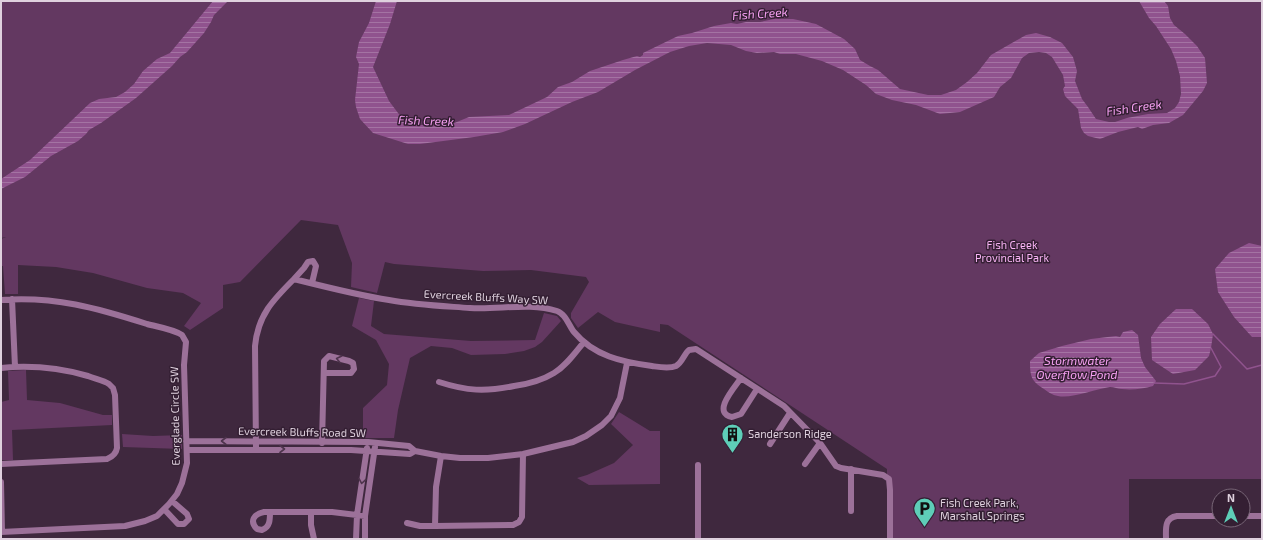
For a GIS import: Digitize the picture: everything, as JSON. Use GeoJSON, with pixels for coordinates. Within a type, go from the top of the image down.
{"type":"FeatureCollection","features":[{"type":"Feature","properties":{"kind":"street"},"geometry":{"type":"LineString","coordinates":[[256,449],[255,346],[259,324],[276,297],[308,262],[313,261],[316,266],[312,283]]}},
{"type":"Feature","properties":{"kind":"street","name":"Evercreek Bluffs Way SW"},"geometry":{"type":"LineString","coordinates":[[294,279],[382,299],[410,303],[471,308],[525,307],[556,311],[563,315],[574,332],[584,342],[607,357],[627,363],[663,368],[675,367],[686,352],[691,349],[696,349],[741,378]]}},
{"type":"Feature","properties":{"kind":"street"},"geometry":{"type":"LineString","coordinates":[[12,299],[16,366]]}},
{"type":"Feature","properties":{"kind":"street","name":"Everglade Circle SW"},"geometry":{"type":"LineString","coordinates":[[1,300],[39,299],[79,304],[182,335],[186,342],[184,365],[187,450],[187,463],[182,483],[172,501],[164,510],[152,518],[133,525],[2,532]]}},
{"type":"Feature","properties":{"kind":"street"},"geometry":{"type":"LineString","coordinates":[[439,382],[457,388],[484,391],[535,382],[556,372],[573,356],[584,342]]}},
{"type":"Feature","properties":{"kind":"street"},"geometry":{"type":"LineString","coordinates":[[322,449],[324,361],[329,356],[349,361],[353,364],[354,369],[351,373],[324,373]]}},
{"type":"Feature","properties":{"kind":"street","name":"Evercreek Bluffs Road SW"},"geometry":{"type":"LineString","coordinates":[[186,441],[368,442],[409,446],[416,451],[460,458],[482,458],[523,454],[573,442],[593,433],[611,416],[620,398],[627,363]]}},
{"type":"Feature","properties":{"kind":"street"},"geometry":{"type":"LineString","coordinates":[[1,368],[16,366],[57,369],[75,372],[109,384],[113,388],[115,395],[117,451],[113,456],[107,459],[1,464]]}},
{"type":"Feature","properties":{"kind":"street"},"geometry":{"type":"LineString","coordinates":[[757,389],[740,414],[732,417],[726,415],[723,410],[724,404],[741,378],[784,406],[790,414],[820,443],[836,466],[883,475],[889,479],[890,539]]}},
{"type":"Feature","properties":{"kind":"street"},"geometry":{"type":"LineString","coordinates":[[770,444],[790,414]]}},
{"type":"Feature","properties":{"kind":"street"},"geometry":{"type":"LineString","coordinates":[[356,539],[356,515],[368,442]]}},
{"type":"Feature","properties":{"kind":"street"},"geometry":{"type":"LineString","coordinates":[[365,539],[365,516],[376,443]]}},
{"type":"Feature","properties":{"kind":"street"},"geometry":{"type":"LineString","coordinates":[[805,464],[820,443]]}},
{"type":"Feature","properties":{"kind":"street","name":"Evercreek Bluffs Road SW"},"geometry":{"type":"LineString","coordinates":[[187,450],[322,449],[367,450],[410,454],[416,451]]}},
{"type":"Feature","properties":{"kind":"street"},"geometry":{"type":"LineString","coordinates":[[407,523],[420,526],[435,526],[513,525],[519,522],[523,514],[523,454]]}},
{"type":"Feature","properties":{"kind":"street"},"geometry":{"type":"LineString","coordinates":[[435,526],[436,493],[441,456]]}},
{"type":"Feature","properties":{"kind":"street"},"geometry":{"type":"LineString","coordinates":[[698,465],[698,539]]}},
{"type":"Feature","properties":{"kind":"street"},"geometry":{"type":"LineString","coordinates":[[851,469],[851,511]]}},
{"type":"Feature","properties":{"kind":"street"},"geometry":{"type":"LineString","coordinates":[[1,482],[2,532]]}},
{"type":"Feature","properties":{"kind":"street"},"geometry":{"type":"LineString","coordinates":[[164,510],[178,524],[184,524],[188,520],[187,514],[172,501]]}},
{"type":"Feature","properties":{"kind":"street"},"geometry":{"type":"LineString","coordinates":[[270,512],[332,512],[365,516]]}},
{"type":"Feature","properties":{"kind":"street"},"geometry":{"type":"LineString","coordinates":[[310,512],[310,525],[314,539]]}},
{"type":"Feature","properties":{"kind":"street"},"geometry":{"type":"LineString","coordinates":[[1166,539],[1167,522],[1172,517],[1211,516]]}},
{"type":"Feature","properties":{"kind":"street"},"geometry":{"type":"LineString","coordinates":[[1251,516],[1262,516]]}},
{"type":"Feature","properties":{"kind":"green space","name":"Fish Creek Provincial Park"},"geometry":{"type":"Polygon","coordinates":[[[1,1],[1262,1],[1262,479],[1129,479],[1129,539],[887,539],[887,469],[668,325],[660,324],[660,332],[615,322],[598,312],[578,328],[571,318],[571,313],[589,282],[586,277],[531,270],[483,271],[385,262],[377,293],[351,287],[352,263],[338,225],[301,220],[240,282],[223,285],[223,308],[190,330],[184,326],[201,303],[183,293],[147,288],[93,273],[56,267],[18,265],[18,294],[5,294],[3,266],[1,266],[1,239],[6,237],[1,238],[1,1]]]}},
{"type":"Feature","properties":{"kind":"green space"},"geometry":{"type":"Polygon","coordinates":[[[359,298],[374,301],[371,326],[384,334],[471,341],[535,340],[544,313],[557,316],[561,321],[542,342],[535,347],[524,351],[505,354],[471,355],[452,348],[431,346],[410,358],[398,410],[394,438],[363,438],[363,408],[387,385],[389,364],[376,340],[352,326],[359,298]]]}},
{"type":"Feature","properties":{"kind":"green space"},"geometry":{"type":"Polygon","coordinates":[[[26,370],[27,400],[60,403],[103,415],[112,415],[112,425],[12,430],[13,460],[1,460],[1,402],[9,400],[8,371],[26,370]]]}},
{"type":"Feature","properties":{"kind":"green space"},"geometry":{"type":"Polygon","coordinates":[[[619,412],[650,431],[660,431],[660,484],[589,485],[577,478],[614,463],[633,445],[611,424],[619,412]]]}},
{"type":"Feature","properties":{"kind":"green space"},"geometry":{"type":"Polygon","coordinates":[[[122,434],[153,436],[182,435],[182,449],[123,447],[122,434]]]}},
{"type":"Feature","properties":{"kind":"water"},"geometry":{"type":"Polygon","coordinates":[[[213,1],[228,1],[214,15],[204,33],[187,52],[136,98],[89,130],[78,141],[51,156],[25,177],[1,189],[1,179],[30,160],[90,103],[99,99],[116,97],[125,92],[134,84],[143,71],[157,59],[170,53],[213,1]]]}},
{"type":"Feature","properties":{"kind":"water"},"geometry":{"type":"Polygon","coordinates":[[[376,1],[397,1],[390,24],[373,67],[389,101],[401,117],[419,125],[447,126],[469,117],[509,115],[547,97],[558,87],[572,82],[590,71],[637,56],[640,57],[643,53],[678,36],[714,26],[731,23],[737,24],[746,22],[760,22],[774,19],[793,19],[816,24],[844,39],[855,49],[860,60],[878,70],[900,89],[928,95],[941,95],[956,90],[977,73],[991,55],[1026,35],[1036,33],[1050,37],[1062,43],[1073,57],[1077,71],[1075,81],[1082,99],[1096,119],[1115,122],[1148,114],[1167,113],[1175,108],[1179,102],[1181,94],[1180,76],[1176,61],[1171,49],[1139,1],[1164,1],[1168,6],[1170,18],[1174,25],[1197,46],[1205,58],[1207,83],[1203,91],[1183,115],[1169,123],[1153,125],[1142,129],[1138,127],[1118,132],[1100,139],[1088,136],[1084,133],[1081,128],[1078,109],[1065,96],[1063,89],[1065,86],[1063,75],[1052,57],[1046,53],[1029,53],[1022,58],[1011,78],[1000,87],[994,97],[960,112],[940,114],[916,105],[892,100],[876,94],[866,85],[843,70],[822,61],[796,54],[780,54],[774,52],[757,53],[746,51],[731,45],[707,43],[689,46],[670,52],[635,70],[598,92],[503,132],[420,144],[408,144],[373,133],[360,119],[356,107],[355,100],[359,64],[356,57],[359,42],[369,23],[376,1]]]}},
{"type":"Feature","properties":{"kind":"water"},"geometry":{"type":"Polygon","coordinates":[[[1249,243],[1262,246],[1262,337],[1252,337],[1234,317],[1218,292],[1215,269],[1229,253],[1249,243]]]}},
{"type":"Feature","properties":{"kind":"water"},"geometry":{"type":"Polygon","coordinates":[[[1176,309],[1192,309],[1208,324],[1213,334],[1209,356],[1195,370],[1173,374],[1152,360],[1151,337],[1160,324],[1176,309]]]}},
{"type":"Feature","properties":{"kind":"water","name":"Stormwater Overflow Pond"},"geometry":{"type":"Polygon","coordinates":[[[1132,330],[1138,335],[1141,358],[1145,367],[1156,381],[1153,386],[1141,389],[1120,389],[1110,387],[1063,397],[1052,394],[1036,383],[1032,378],[1030,361],[1039,353],[1091,339],[1116,336],[1120,337],[1123,332],[1132,330]]]}},
{"type":"Feature","properties":{"kind":"waterway"},"geometry":{"type":"LineString","coordinates":[[1213,334],[1247,369],[1262,365]]}},
{"type":"Feature","properties":{"kind":"waterway"},"geometry":{"type":"LineString","coordinates":[[1154,383],[1184,384],[1215,376],[1221,367],[1211,348]]}},
{"type":"Feature","properties":{"kind":"place","name":"Sanderson Ridge"},"geometry":{"type":"Point","coordinates":[733,454]}},
{"type":"Feature","properties":{"kind":"place","name":"Fish Creek Park, Marshall Springs"},"geometry":{"type":"Point","coordinates":[925,528]}},
{"type":"Feature","properties":{"kind":"water label","name":"Fish Creek"},"geometry":{"type":"Point","coordinates":[760,14]}},
{"type":"Feature","properties":{"kind":"water label","name":"Fish Creek"},"geometry":{"type":"Point","coordinates":[1134,108]}},
{"type":"Feature","properties":{"kind":"water label","name":"Fish Creek"},"geometry":{"type":"Point","coordinates":[426,121]}}]}
